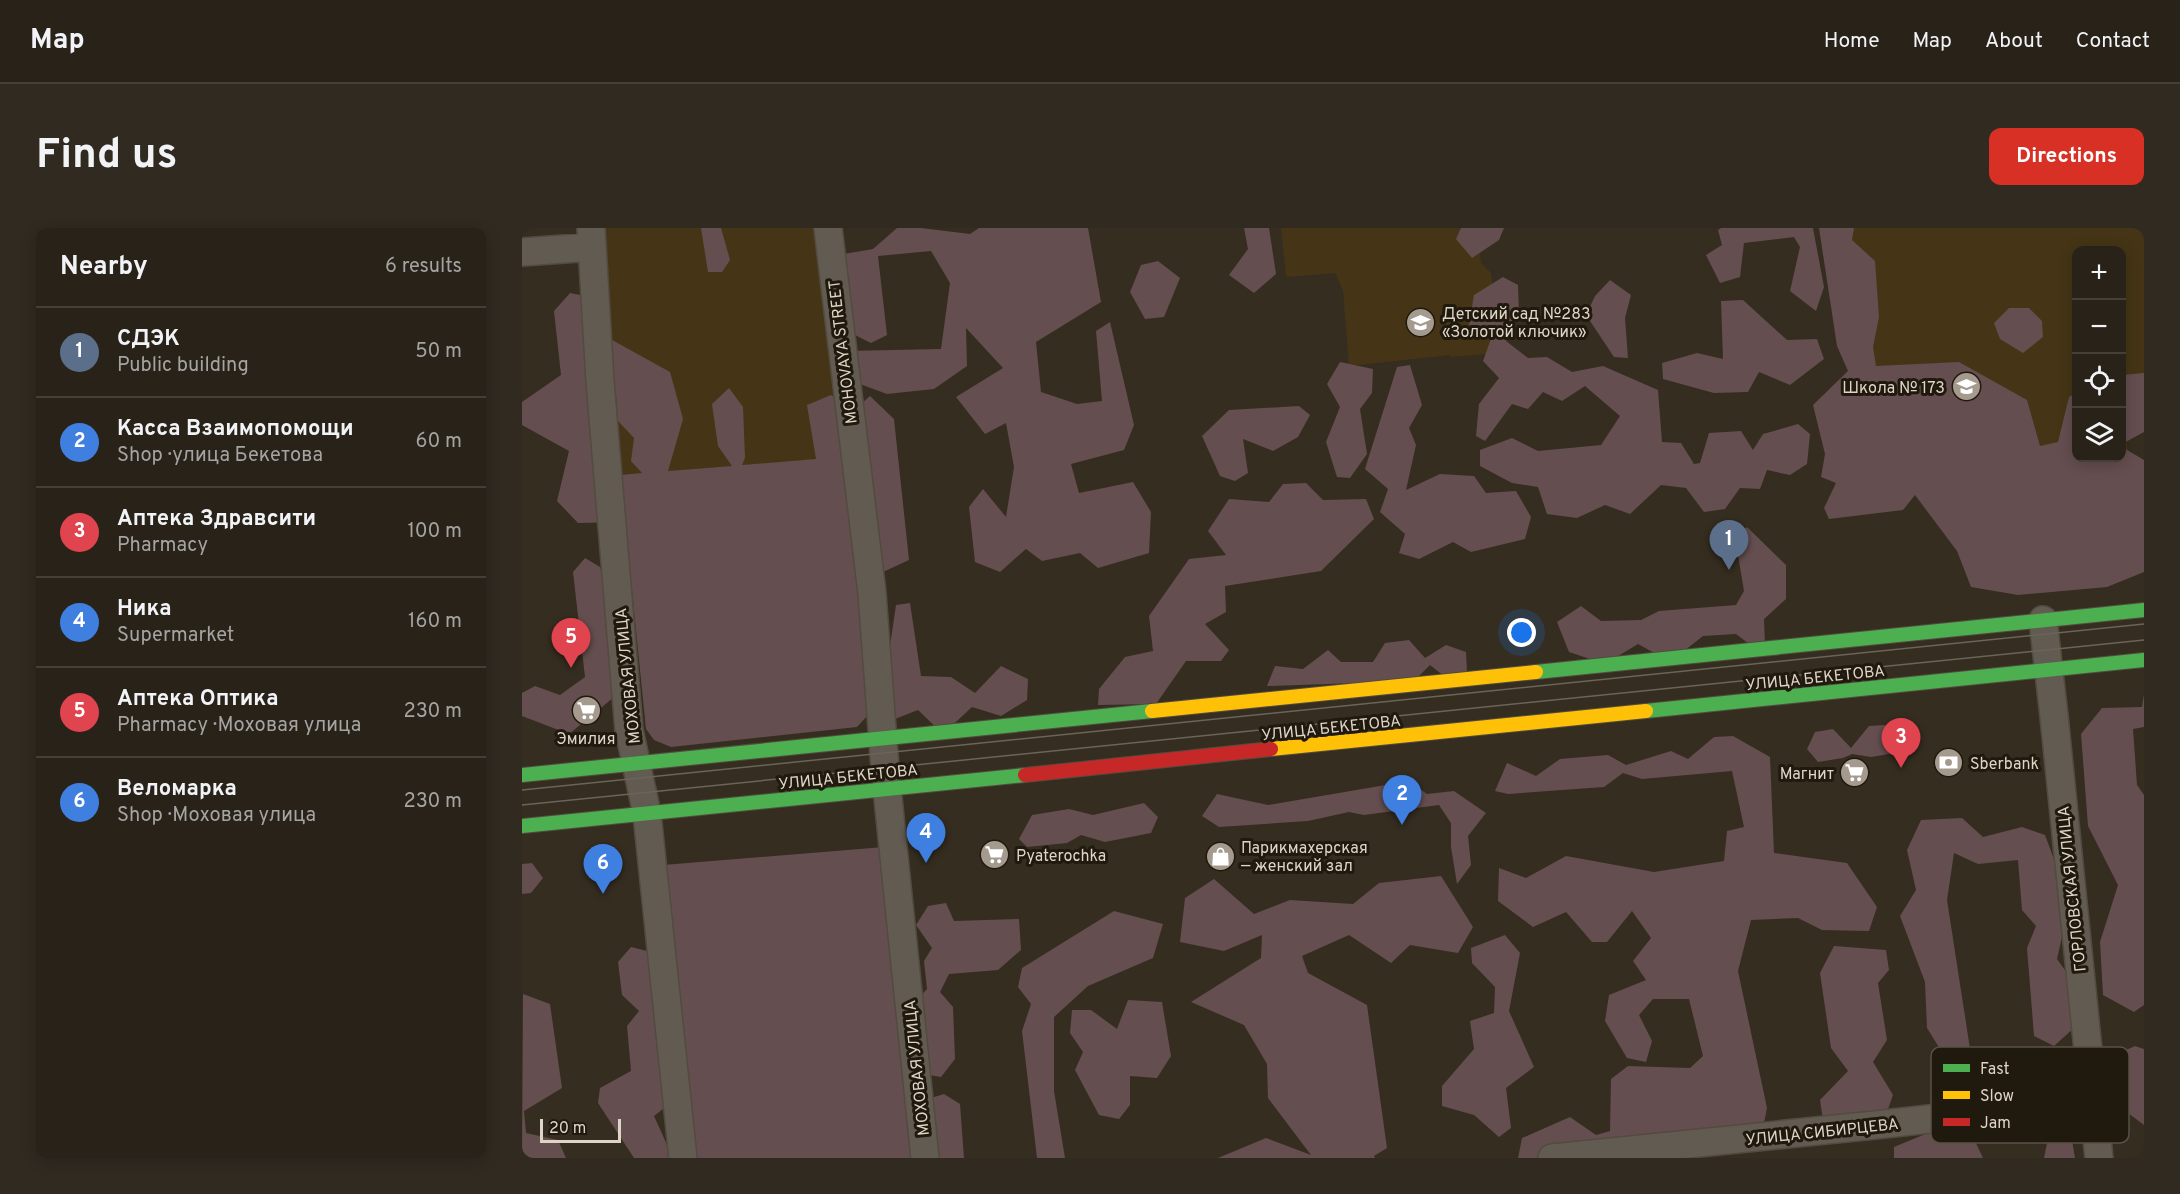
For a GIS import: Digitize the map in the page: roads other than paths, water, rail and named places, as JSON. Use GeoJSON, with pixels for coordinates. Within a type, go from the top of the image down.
{"type":"FeatureCollection","features":[{"type":"Feature","properties":{"kind":"main road","name":"УЛИЦА БЕКЕТОВА"},"geometry":{"type":"LineString","coordinates":[[522,775],[2144,610]]}},
{"type":"Feature","properties":{"kind":"main road","name":"УЛИЦА БЕКЕТОВА"},"geometry":{"type":"LineString","coordinates":[[522,826],[2144,660]]}},
{"type":"Feature","properties":{"kind":"street","name":"МОХОВАЯ УЛИЦА"},"geometry":{"type":"LineString","coordinates":[[828,228],[872,593],[883,738],[925,1158]]}},
{"type":"Feature","properties":{"kind":"street","name":"МОХОВАЯ УЛИЦА"},"geometry":{"type":"LineString","coordinates":[[592,237],[600,381],[629,730],[638,763],[647,814],[683,1158]]}},
{"type":"Feature","properties":{"kind":"street"},"geometry":{"type":"LineString","coordinates":[[522,252],[592,237]]}},
{"type":"Feature","properties":{"kind":"street","name":"ГОРЛОВСКАЯ УЛИЦА"},"geometry":{"type":"LineString","coordinates":[[2043,620],[2087,1047]]}},
{"type":"Feature","properties":{"kind":"street","name":"УЛИЦА СИБИРЦЕВА"},"geometry":{"type":"LineString","coordinates":[[1552,1158],[1931,1119]]}},
{"type":"Feature","properties":{"kind":"street","name":"ГОРЛОВСКАЯ УЛИЦА"},"geometry":{"type":"LineString","coordinates":[[2096,1143],[2098,1158]]}},
{"type":"Feature","properties":{"kind":"tram line"},"geometry":{"type":"LineString","coordinates":[[522,790],[2144,624]]}},
{"type":"Feature","properties":{"kind":"tram line"},"geometry":{"type":"LineString","coordinates":[[522,805],[2144,640]]}},
{"type":"Feature","properties":{"kind":"place","name":"Детский сад №283 «Золотой ключик»"},"geometry":{"type":"Point","coordinates":[1421,322]}},
{"type":"Feature","properties":{"kind":"place","name":"Школа № 173"},"geometry":{"type":"Point","coordinates":[1966,387]}},
{"type":"Feature","properties":{"kind":"place","name":"СДЭК"},"geometry":{"type":"Point","coordinates":[1729,570]}},
{"type":"Feature","properties":{"kind":"place","name":"Аптека Оптика"},"geometry":{"type":"Point","coordinates":[571,668]}},
{"type":"Feature","properties":{"kind":"place","name":"Эмилия"},"geometry":{"type":"Point","coordinates":[586,710]}},
{"type":"Feature","properties":{"kind":"place","name":"Sberbank"},"geometry":{"type":"Point","coordinates":[1949,763]}},
{"type":"Feature","properties":{"kind":"place","name":"Аптека Здравсити"},"geometry":{"type":"Point","coordinates":[1901,768]}},
{"type":"Feature","properties":{"kind":"place","name":"Магнит"},"geometry":{"type":"Point","coordinates":[1855,773]}},
{"type":"Feature","properties":{"kind":"place","name":"Касса Взаимопомощи"},"geometry":{"type":"Point","coordinates":[1402,825]}},
{"type":"Feature","properties":{"kind":"place","name":"Pyaterochka"},"geometry":{"type":"Point","coordinates":[995,855]}},
{"type":"Feature","properties":{"kind":"place","name":"Парикмахерская — женский зал"},"geometry":{"type":"Point","coordinates":[1220,856]}},
{"type":"Feature","properties":{"kind":"place","name":"Ника"},"geometry":{"type":"Point","coordinates":[926,863]}},
{"type":"Feature","properties":{"kind":"place","name":"Веломарка"},"geometry":{"type":"Point","coordinates":[603,894]}}]}
